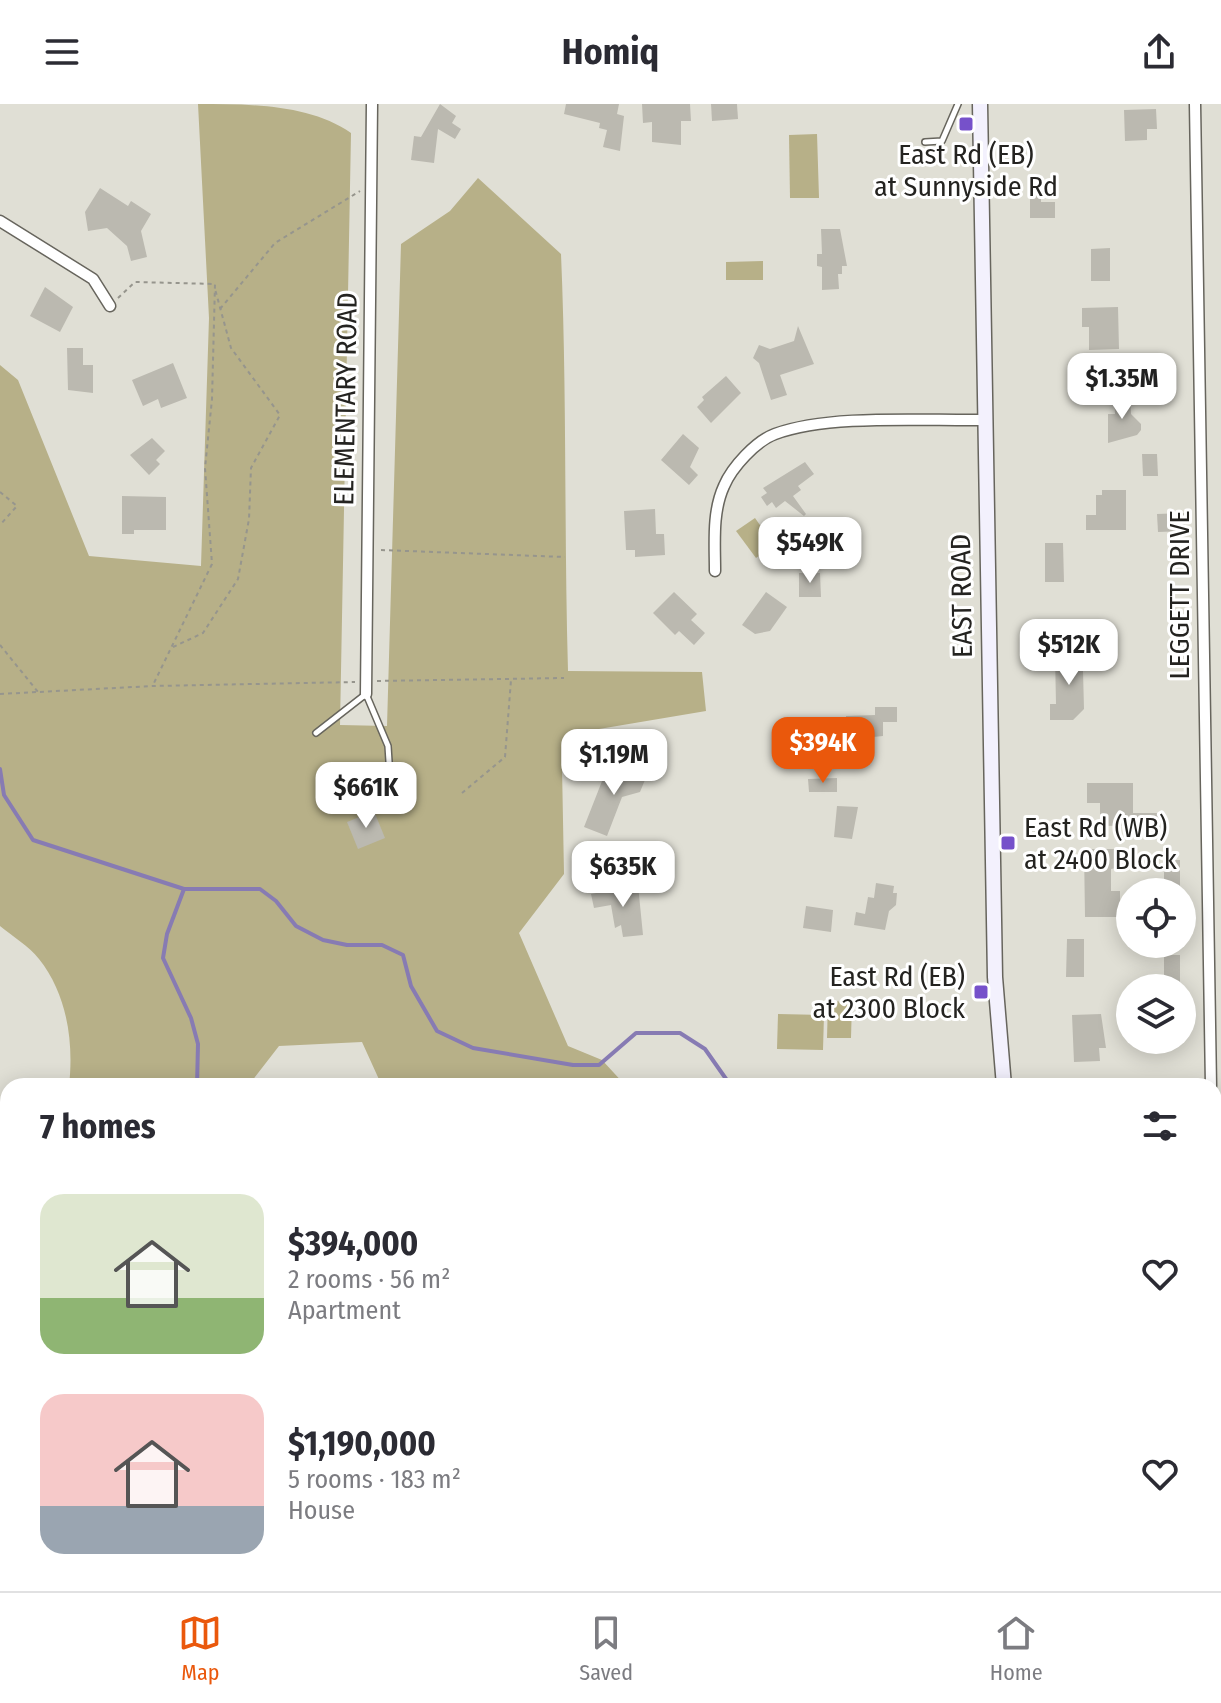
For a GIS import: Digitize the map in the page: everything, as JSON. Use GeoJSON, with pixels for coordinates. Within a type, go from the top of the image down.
{"type":"FeatureCollection","features":[{"type":"Feature","properties":{"kind":"main road","name":"EAST ROAD"},"geometry":{"type":"LineString","coordinates":[[980,104],[995,977],[1003,1078]]}},
{"type":"Feature","properties":{"kind":"street","name":"ELEMENTARY ROAD"},"geometry":{"type":"LineString","coordinates":[[366,694],[372,104]]}},
{"type":"Feature","properties":{"kind":"street","name":"LEGGETT DRIVE"},"geometry":{"type":"LineString","coordinates":[[1195,104],[1211,1078]]}},
{"type":"Feature","properties":{"kind":"street"},"geometry":{"type":"LineString","coordinates":[[0,221],[93,279],[110,306]]}},
{"type":"Feature","properties":{"kind":"street"},"geometry":{"type":"LineString","coordinates":[[715,571],[715,518],[724,484],[755,446],[774,434],[820,424],[984,420]]}},
{"type":"Feature","properties":{"kind":"lane"},"geometry":{"type":"LineString","coordinates":[[925,142],[942,141],[958,104]]}},
{"type":"Feature","properties":{"kind":"lane"},"geometry":{"type":"LineString","coordinates":[[316,733],[366,694],[388,746],[391,792]]}},
{"type":"Feature","properties":{"kind":"path"},"geometry":{"type":"LineString","coordinates":[[219,311],[275,243],[371,184]]}},
{"type":"Feature","properties":{"kind":"path"},"geometry":{"type":"LineString","coordinates":[[110,306],[135,282],[215,284]]}},
{"type":"Feature","properties":{"kind":"path"},"geometry":{"type":"LineString","coordinates":[[172,647],[203,633],[238,579],[249,519],[251,468],[280,415],[231,348],[219,311],[215,284]]}},
{"type":"Feature","properties":{"kind":"path"},"geometry":{"type":"LineString","coordinates":[[0,694],[153,686],[212,564],[205,468],[212,399],[215,284]]}},
{"type":"Feature","properties":{"kind":"path"},"geometry":{"type":"LineString","coordinates":[[0,492],[17,506],[0,525]]}},
{"type":"Feature","properties":{"kind":"path"},"geometry":{"type":"LineString","coordinates":[[368,550],[565,557]]}},
{"type":"Feature","properties":{"kind":"path"},"geometry":{"type":"LineString","coordinates":[[0,645],[38,693]]}},
{"type":"Feature","properties":{"kind":"path"},"geometry":{"type":"LineString","coordinates":[[462,793],[505,757],[511,679]]}},
{"type":"Feature","properties":{"kind":"shaded area"},"geometry":{"type":"Polygon","coordinates":[[[198,104],[298,111],[335,123],[351,133],[340,725],[387,726],[401,244],[450,211],[478,178],[561,254],[568,671],[702,672],[706,711],[599,729],[562,767],[564,874],[519,933],[568,1046],[602,1060],[619,1078],[378,1078],[362,1042],[279,1046],[254,1078],[69,1078],[69,1036],[56,987],[35,954],[0,926],[0,365],[18,380],[89,556],[201,566],[209,318],[198,104]]]}},
{"type":"Feature","properties":{"kind":"shaded area"},"geometry":{"type":"Polygon","coordinates":[[[817,134],[819,198],[790,198],[789,135],[817,134]]]}},
{"type":"Feature","properties":{"kind":"shaded area"},"geometry":{"type":"Polygon","coordinates":[[[763,261],[763,280],[726,280],[726,262],[763,261]]]}},
{"type":"Feature","properties":{"kind":"shaded area"},"geometry":{"type":"Polygon","coordinates":[[[755,518],[774,545],[756,558],[736,531],[755,518]]]}},
{"type":"Feature","properties":{"kind":"shaded area"},"geometry":{"type":"Polygon","coordinates":[[[828,1001],[852,1002],[851,1038],[827,1038],[828,1001]]]}},
{"type":"Feature","properties":{"kind":"shaded area"},"geometry":{"type":"Polygon","coordinates":[[[778,1014],[824,1015],[823,1050],[777,1049],[778,1014]]]}},
{"type":"Feature","properties":{"kind":"building"},"geometry":{"type":"Polygon","coordinates":[[[440,104],[456,116],[452,123],[461,129],[455,139],[438,129],[434,163],[411,160],[414,136],[421,137],[440,104]]]}},
{"type":"Feature","properties":{"kind":"building"},"geometry":{"type":"Polygon","coordinates":[[[566,104],[619,104],[617,114],[624,116],[620,151],[603,147],[607,130],[599,128],[600,123],[564,114],[566,104]]]}},
{"type":"Feature","properties":{"kind":"building"},"geometry":{"type":"Polygon","coordinates":[[[642,104],[690,104],[691,121],[681,121],[681,145],[652,142],[652,122],[643,123],[642,104]]]}},
{"type":"Feature","properties":{"kind":"building"},"geometry":{"type":"Polygon","coordinates":[[[711,104],[737,104],[738,119],[712,121],[711,104]]]}},
{"type":"Feature","properties":{"kind":"building"},"geometry":{"type":"Polygon","coordinates":[[[1156,109],[1157,129],[1147,129],[1147,140],[1125,141],[1124,110],[1156,109]]]}},
{"type":"Feature","properties":{"kind":"building"},"geometry":{"type":"Polygon","coordinates":[[[100,188],[128,206],[131,201],[151,214],[141,231],[147,257],[131,261],[127,246],[107,228],[88,231],[85,212],[100,188]]]}},
{"type":"Feature","properties":{"kind":"building"},"geometry":{"type":"Polygon","coordinates":[[[1030,188],[1041,188],[1041,202],[1055,202],[1055,218],[1030,218],[1030,188]]]}},
{"type":"Feature","properties":{"kind":"building"},"geometry":{"type":"Polygon","coordinates":[[[821,229],[840,229],[847,266],[842,266],[842,274],[838,274],[839,289],[822,290],[822,267],[817,266],[817,254],[822,254],[821,229]]]}},
{"type":"Feature","properties":{"kind":"building"},"geometry":{"type":"Polygon","coordinates":[[[1110,248],[1110,281],[1091,281],[1091,249],[1110,248]]]}},
{"type":"Feature","properties":{"kind":"building"},"geometry":{"type":"Polygon","coordinates":[[[45,287],[73,307],[60,332],[30,316],[45,287]]]}},
{"type":"Feature","properties":{"kind":"building"},"geometry":{"type":"Polygon","coordinates":[[[1118,307],[1119,349],[1089,350],[1089,327],[1082,327],[1082,308],[1118,307]]]}},
{"type":"Feature","properties":{"kind":"building"},"geometry":{"type":"Polygon","coordinates":[[[798,326],[814,364],[780,375],[787,395],[771,400],[759,363],[753,358],[759,345],[770,349],[794,341],[798,326]]]}},
{"type":"Feature","properties":{"kind":"building"},"geometry":{"type":"Polygon","coordinates":[[[67,348],[83,348],[83,365],[93,365],[93,393],[68,390],[67,348]]]}},
{"type":"Feature","properties":{"kind":"building"},"geometry":{"type":"Polygon","coordinates":[[[173,363],[187,398],[161,408],[158,399],[143,406],[132,380],[173,363]]]}},
{"type":"Feature","properties":{"kind":"building"},"geometry":{"type":"Polygon","coordinates":[[[726,376],[741,393],[711,423],[697,407],[704,400],[702,397],[726,376]]]}},
{"type":"Feature","properties":{"kind":"building"},"geometry":{"type":"Polygon","coordinates":[[[1114,396],[1130,396],[1131,414],[1141,424],[1141,430],[1137,435],[1108,443],[1108,414],[1115,414],[1114,396]]]}},
{"type":"Feature","properties":{"kind":"building"},"geometry":{"type":"Polygon","coordinates":[[[683,434],[699,448],[690,467],[698,475],[689,485],[661,460],[683,434]]]}},
{"type":"Feature","properties":{"kind":"building"},"geometry":{"type":"Polygon","coordinates":[[[152,438],[165,451],[156,460],[160,464],[149,475],[130,455],[152,438]]]}},
{"type":"Feature","properties":{"kind":"building"},"geometry":{"type":"Polygon","coordinates":[[[1142,454],[1157,454],[1158,476],[1143,476],[1142,454]]]}},
{"type":"Feature","properties":{"kind":"building"},"geometry":{"type":"Polygon","coordinates":[[[805,462],[814,474],[798,486],[801,490],[793,496],[806,514],[804,516],[785,501],[776,508],[772,502],[767,506],[761,497],[767,493],[763,488],[805,462]]]}},
{"type":"Feature","properties":{"kind":"building"},"geometry":{"type":"Polygon","coordinates":[[[1102,490],[1126,490],[1126,530],[1086,530],[1086,515],[1096,515],[1096,495],[1102,495],[1102,490]]]}},
{"type":"Feature","properties":{"kind":"building"},"geometry":{"type":"Polygon","coordinates":[[[122,496],[166,497],[166,530],[134,530],[134,534],[122,534],[122,496]]]}},
{"type":"Feature","properties":{"kind":"building"},"geometry":{"type":"Polygon","coordinates":[[[655,509],[656,534],[664,534],[665,555],[635,557],[635,550],[626,550],[624,511],[655,509]]]}},
{"type":"Feature","properties":{"kind":"building"},"geometry":{"type":"Polygon","coordinates":[[[1184,513],[1185,531],[1158,532],[1157,514],[1184,513]]]}},
{"type":"Feature","properties":{"kind":"building"},"geometry":{"type":"Polygon","coordinates":[[[1045,543],[1063,543],[1064,582],[1045,582],[1045,543]]]}},
{"type":"Feature","properties":{"kind":"building"},"geometry":{"type":"Polygon","coordinates":[[[799,573],[820,573],[821,597],[799,597],[799,573]]]}},
{"type":"Feature","properties":{"kind":"building"},"geometry":{"type":"Polygon","coordinates":[[[674,592],[697,614],[691,620],[705,633],[694,645],[679,631],[675,635],[653,613],[674,592]]]}},
{"type":"Feature","properties":{"kind":"building"},"geometry":{"type":"Polygon","coordinates":[[[766,592],[787,607],[770,631],[755,634],[742,625],[766,592]]]}},
{"type":"Feature","properties":{"kind":"building"},"geometry":{"type":"Polygon","coordinates":[[[1087,654],[1087,671],[1083,671],[1084,709],[1073,720],[1050,720],[1050,704],[1056,704],[1055,655],[1087,654]]]}},
{"type":"Feature","properties":{"kind":"building"},"geometry":{"type":"Polygon","coordinates":[[[875,707],[897,707],[897,722],[883,722],[883,736],[873,737],[870,754],[853,754],[852,737],[846,737],[846,716],[875,715],[875,707]]]}},
{"type":"Feature","properties":{"kind":"building"},"geometry":{"type":"Polygon","coordinates":[[[629,761],[646,767],[643,773],[647,775],[640,792],[622,797],[607,836],[584,827],[606,771],[623,777],[629,761]]]}},
{"type":"Feature","properties":{"kind":"building"},"geometry":{"type":"Polygon","coordinates":[[[837,778],[837,792],[809,792],[808,779],[837,778]]]}},
{"type":"Feature","properties":{"kind":"building"},"geometry":{"type":"Polygon","coordinates":[[[1087,783],[1133,783],[1133,813],[1158,813],[1163,818],[1156,825],[1100,826],[1100,803],[1087,803],[1087,783]]]}},
{"type":"Feature","properties":{"kind":"building"},"geometry":{"type":"Polygon","coordinates":[[[837,806],[858,807],[852,839],[834,837],[837,806]]]}},
{"type":"Feature","properties":{"kind":"building"},"geometry":{"type":"Polygon","coordinates":[[[374,811],[385,838],[358,849],[347,822],[374,811]]]}},
{"type":"Feature","properties":{"kind":"building"},"geometry":{"type":"Polygon","coordinates":[[[1084,849],[1117,849],[1117,868],[1111,869],[1111,891],[1116,891],[1116,917],[1085,917],[1084,849]]]}},
{"type":"Feature","properties":{"kind":"building"},"geometry":{"type":"Polygon","coordinates":[[[1164,860],[1180,860],[1180,878],[1164,878],[1164,860]]]}},
{"type":"Feature","properties":{"kind":"building"},"geometry":{"type":"Polygon","coordinates":[[[876,883],[894,886],[893,893],[897,893],[896,905],[889,911],[885,930],[854,925],[856,912],[865,914],[868,897],[874,898],[876,883]]]}},
{"type":"Feature","properties":{"kind":"building"},"geometry":{"type":"Polygon","coordinates":[[[638,885],[643,935],[623,937],[621,925],[615,928],[611,905],[594,908],[591,894],[638,885]]]}},
{"type":"Feature","properties":{"kind":"building"},"geometry":{"type":"Polygon","coordinates":[[[806,906],[833,910],[831,932],[803,928],[806,906]]]}},
{"type":"Feature","properties":{"kind":"building"},"geometry":{"type":"Polygon","coordinates":[[[1067,939],[1084,939],[1084,977],[1066,977],[1067,939]]]}},
{"type":"Feature","properties":{"kind":"building"},"geometry":{"type":"Polygon","coordinates":[[[1164,958],[1180,958],[1180,974],[1164,974],[1164,958]]]}},
{"type":"Feature","properties":{"kind":"building"},"geometry":{"type":"Polygon","coordinates":[[[1101,1014],[1106,1048],[1099,1048],[1100,1061],[1074,1062],[1072,1015],[1101,1014]]]}},
{"type":"Feature","properties":{"kind":"waterway"},"geometry":{"type":"LineString","coordinates":[[0,769],[4,795],[33,840],[184,889],[260,889],[276,901],[296,926],[323,940],[347,945],[382,945],[403,955],[411,986],[437,1031],[473,1048],[573,1065],[599,1065],[636,1033],[680,1033],[705,1049],[725,1078]]}},
{"type":"Feature","properties":{"kind":"waterway"},"geometry":{"type":"LineString","coordinates":[[184,889],[167,934],[163,958],[191,1018],[198,1044],[197,1078]]}},
{"type":"Feature","properties":{"kind":"place","name":"East Rd (EB) at Sunnyside Rd"},"geometry":{"type":"Point","coordinates":[966,124]}},
{"type":"Feature","properties":{"kind":"place","name":"East Rd (WB) at 2400 Block"},"geometry":{"type":"Point","coordinates":[1008,843]}},
{"type":"Feature","properties":{"kind":"place","name":"East Rd (EB) at 2300 Block"},"geometry":{"type":"Point","coordinates":[981,992]}}]}
